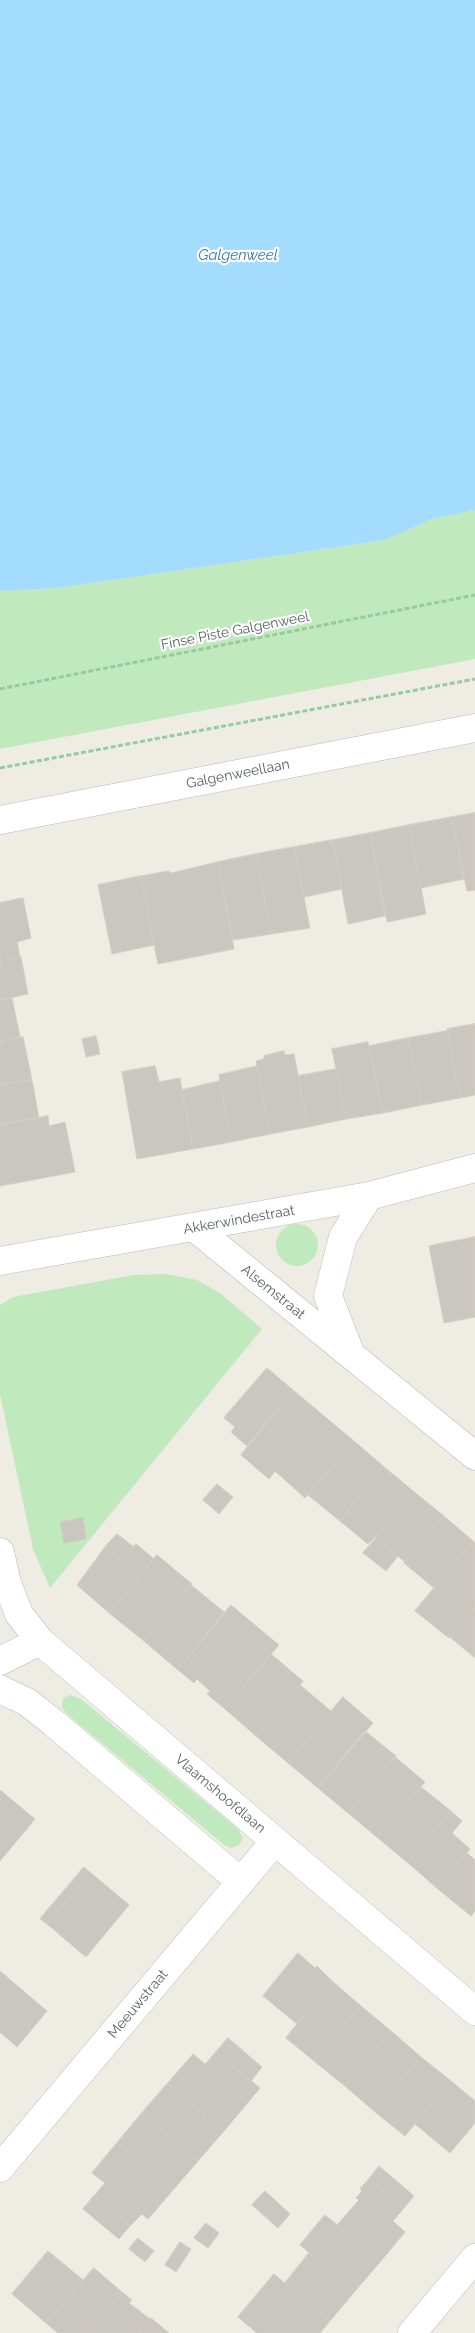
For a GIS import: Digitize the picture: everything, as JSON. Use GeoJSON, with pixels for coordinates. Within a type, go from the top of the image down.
{"type":"FeatureCollection","features":[{"type":"Feature","properties":{"kind":"street","name":"Galgenweellaan"},"geometry":{"type":"LineString","coordinates":[[0,820],[475,728]]}},
{"type":"Feature","properties":{"kind":"street","name":"Akkerwindestraat"},"geometry":{"type":"LineString","coordinates":[[0,1261],[369,1196],[475,1168]]}},
{"type":"Feature","properties":{"kind":"street","name":"Alsemstraat"},"geometry":{"type":"LineString","coordinates":[[352,1356],[328,1296],[343,1237],[369,1196]]}},
{"type":"Feature","properties":{"kind":"street","name":"Alsemstraat"},"geometry":{"type":"LineString","coordinates":[[195,1228],[475,1456]]}},
{"type":"Feature","properties":{"kind":"street","name":"Vlaamshoofdlaan"},"geometry":{"type":"LineString","coordinates":[[0,1552],[7,1583],[19,1614],[40,1641],[475,2011]]}},
{"type":"Feature","properties":{"kind":"street"},"geometry":{"type":"LineString","coordinates":[[0,1662],[40,1641]]}},
{"type":"Feature","properties":{"kind":"street"},"geometry":{"type":"LineString","coordinates":[[0,1689],[27,1702],[55,1724],[241,1882]]}},
{"type":"Feature","properties":{"kind":"street","name":"Meeuwstraat"},"geometry":{"type":"LineString","coordinates":[[0,2168],[275,1841]]}},
{"type":"Feature","properties":{"kind":"street"},"geometry":{"type":"LineString","coordinates":[[412,2333],[475,2258]]}},
{"type":"Feature","properties":{"kind":"path","name":"Finse Piste Galgenweel"},"geometry":{"type":"LineString","coordinates":[[0,689],[475,596]]}},
{"type":"Feature","properties":{"kind":"path"},"geometry":{"type":"LineString","coordinates":[[0,768],[475,679]]}},
{"type":"Feature","properties":{"kind":"green space"},"geometry":{"type":"Polygon","coordinates":[[[475,510],[475,659],[0,749],[0,591],[57,588],[385,540],[432,519],[475,510]]]}},
{"type":"Feature","properties":{"kind":"green space"},"geometry":{"type":"Polygon","coordinates":[[[293,1224],[301,1224],[312,1230],[318,1245],[312,1260],[301,1266],[293,1266],[282,1260],[276,1249],[276,1241],[282,1230],[293,1224]]]}},
{"type":"Feature","properties":{"kind":"green space"},"geometry":{"type":"Polygon","coordinates":[[[166,1274],[197,1280],[220,1293],[262,1329],[50,1588],[33,1549],[0,1394],[0,1305],[13,1297],[134,1275],[166,1274]]]}},
{"type":"Feature","properties":{"kind":"green space"},"geometry":{"type":"Polygon","coordinates":[[[70,1695],[81,1699],[238,1829],[243,1838],[239,1845],[231,1848],[223,1844],[67,1714],[62,1707],[63,1698],[70,1695]]]}},
{"type":"Feature","properties":{"kind":"water","name":"Galgenweel"},"geometry":{"type":"Polygon","coordinates":[[[0,0],[475,0],[475,510],[432,519],[385,540],[57,588],[0,591],[0,0]]]}},
{"type":"Feature","properties":{"kind":"building"},"geometry":{"type":"Polygon","coordinates":[[[475,813],[475,890],[467,891],[452,817],[475,813]]]}},
{"type":"Feature","properties":{"kind":"building"},"geometry":{"type":"Polygon","coordinates":[[[452,817],[464,879],[421,888],[409,825],[452,817]]]}},
{"type":"Feature","properties":{"kind":"building"},"geometry":{"type":"Polygon","coordinates":[[[409,825],[426,914],[387,922],[370,833],[409,825]]]}},
{"type":"Feature","properties":{"kind":"building"},"geometry":{"type":"Polygon","coordinates":[[[370,833],[385,916],[348,924],[333,840],[370,833]]]}},
{"type":"Feature","properties":{"kind":"building"},"geometry":{"type":"Polygon","coordinates":[[[333,840],[342,889],[304,897],[294,847],[333,840]]]}},
{"type":"Feature","properties":{"kind":"building"},"geometry":{"type":"Polygon","coordinates":[[[294,847],[310,928],[271,934],[256,854],[294,847]]]}},
{"type":"Feature","properties":{"kind":"building"},"geometry":{"type":"Polygon","coordinates":[[[256,854],[271,934],[233,940],[218,862],[256,854]]]}},
{"type":"Feature","properties":{"kind":"building"},"geometry":{"type":"Polygon","coordinates":[[[218,862],[234,949],[158,964],[141,876],[168,871],[171,873],[218,862]]]}},
{"type":"Feature","properties":{"kind":"building"},"geometry":{"type":"Polygon","coordinates":[[[141,876],[154,945],[112,954],[98,885],[141,876]]]}},
{"type":"Feature","properties":{"kind":"building"},"geometry":{"type":"Polygon","coordinates":[[[23,898],[31,938],[17,942],[20,957],[0,961],[0,903],[23,898]]]}},
{"type":"Feature","properties":{"kind":"building"},"geometry":{"type":"Polygon","coordinates":[[[21,957],[28,994],[0,1000],[0,961],[21,957]]]}},
{"type":"Feature","properties":{"kind":"building"},"geometry":{"type":"Polygon","coordinates":[[[12,998],[20,1037],[0,1041],[0,1000],[12,998]]]}},
{"type":"Feature","properties":{"kind":"building"},"geometry":{"type":"Polygon","coordinates":[[[475,1024],[475,1095],[460,1098],[447,1029],[475,1024]]]}},
{"type":"Feature","properties":{"kind":"building"},"geometry":{"type":"Polygon","coordinates":[[[447,1031],[460,1098],[422,1105],[408,1038],[447,1031]]]}},
{"type":"Feature","properties":{"kind":"building"},"geometry":{"type":"Polygon","coordinates":[[[96,1036],[100,1054],[86,1057],[82,1039],[96,1036]]]}},
{"type":"Feature","properties":{"kind":"building"},"geometry":{"type":"Polygon","coordinates":[[[23,1037],[32,1080],[0,1085],[0,1041],[23,1037]]]}},
{"type":"Feature","properties":{"kind":"building"},"geometry":{"type":"Polygon","coordinates":[[[408,1038],[422,1105],[383,1113],[369,1046],[408,1038]]]}},
{"type":"Feature","properties":{"kind":"building"},"geometry":{"type":"Polygon","coordinates":[[[368,1042],[383,1113],[346,1119],[332,1049],[368,1042]]]}},
{"type":"Feature","properties":{"kind":"building"},"geometry":{"type":"Polygon","coordinates":[[[284,1051],[285,1055],[294,1054],[308,1127],[270,1134],[256,1061],[264,1059],[264,1056],[284,1051]]]}},
{"type":"Feature","properties":{"kind":"building"},"geometry":{"type":"Polygon","coordinates":[[[155,1066],[159,1082],[180,1078],[193,1149],[137,1159],[122,1072],[155,1066]]]}},
{"type":"Feature","properties":{"kind":"building"},"geometry":{"type":"Polygon","coordinates":[[[257,1066],[270,1134],[231,1142],[219,1075],[257,1066]]]}},
{"type":"Feature","properties":{"kind":"building"},"geometry":{"type":"Polygon","coordinates":[[[336,1069],[346,1119],[308,1127],[298,1076],[336,1069]]]}},
{"type":"Feature","properties":{"kind":"building"},"geometry":{"type":"Polygon","coordinates":[[[32,1080],[39,1118],[0,1125],[0,1085],[32,1080]]]}},
{"type":"Feature","properties":{"kind":"building"},"geometry":{"type":"Polygon","coordinates":[[[220,1081],[231,1142],[193,1149],[182,1090],[220,1081]]]}},
{"type":"Feature","properties":{"kind":"building"},"geometry":{"type":"Polygon","coordinates":[[[48,1116],[49,1126],[65,1122],[75,1172],[0,1186],[0,1125],[48,1116]]]}},
{"type":"Feature","properties":{"kind":"building"},"geometry":{"type":"Polygon","coordinates":[[[475,1237],[475,1317],[444,1323],[429,1246],[475,1237]]]}},
{"type":"Feature","properties":{"kind":"building"},"geometry":{"type":"Polygon","coordinates":[[[267,1368],[293,1390],[247,1446],[231,1432],[235,1427],[224,1418],[267,1368]]]}},
{"type":"Feature","properties":{"kind":"building"},"geometry":{"type":"Polygon","coordinates":[[[293,1390],[354,1441],[305,1498],[275,1471],[269,1479],[241,1455],[293,1390]]]}},
{"type":"Feature","properties":{"kind":"building"},"geometry":{"type":"Polygon","coordinates":[[[354,1441],[383,1466],[340,1521],[308,1495],[354,1441]]]}},
{"type":"Feature","properties":{"kind":"building"},"geometry":{"type":"Polygon","coordinates":[[[383,1466],[413,1491],[375,1537],[348,1511],[383,1466]]]}},
{"type":"Feature","properties":{"kind":"building"},"geometry":{"type":"Polygon","coordinates":[[[217,1484],[233,1497],[219,1514],[203,1500],[217,1484]]]}},
{"type":"Feature","properties":{"kind":"building"},"geometry":{"type":"Polygon","coordinates":[[[413,1491],[444,1516],[405,1562],[375,1537],[413,1491]]]}},
{"type":"Feature","properties":{"kind":"building"},"geometry":{"type":"Polygon","coordinates":[[[348,1511],[375,1537],[368,1544],[340,1521],[348,1511]]]}},
{"type":"Feature","properties":{"kind":"building"},"geometry":{"type":"Polygon","coordinates":[[[444,1516],[473,1541],[434,1588],[404,1563],[444,1516]]]}},
{"type":"Feature","properties":{"kind":"building"},"geometry":{"type":"Polygon","coordinates":[[[83,1518],[86,1539],[64,1543],[60,1522],[83,1518]]]}},
{"type":"Feature","properties":{"kind":"building"},"geometry":{"type":"Polygon","coordinates":[[[117,1534],[134,1547],[122,1561],[105,1547],[117,1534]]]}},
{"type":"Feature","properties":{"kind":"building"},"geometry":{"type":"Polygon","coordinates":[[[376,1538],[398,1556],[386,1571],[363,1553],[376,1538]]]}},
{"type":"Feature","properties":{"kind":"building"},"geometry":{"type":"Polygon","coordinates":[[[473,1541],[475,1543],[475,1606],[449,1638],[415,1611],[473,1541]]]}},
{"type":"Feature","properties":{"kind":"building"},"geometry":{"type":"Polygon","coordinates":[[[136,1544],[154,1559],[109,1613],[77,1585],[105,1547],[122,1561],[136,1544]]]}},
{"type":"Feature","properties":{"kind":"building"},"geometry":{"type":"Polygon","coordinates":[[[157,1555],[192,1584],[144,1641],[109,1613],[157,1555]]]}},
{"type":"Feature","properties":{"kind":"building"},"geometry":{"type":"Polygon","coordinates":[[[191,1585],[224,1612],[178,1670],[144,1641],[191,1585]]]}},
{"type":"Feature","properties":{"kind":"building"},"geometry":{"type":"Polygon","coordinates":[[[231,1605],[279,1645],[225,1709],[207,1694],[210,1691],[197,1679],[194,1683],[178,1670],[231,1605]]]}},
{"type":"Feature","properties":{"kind":"building"},"geometry":{"type":"Polygon","coordinates":[[[475,1606],[475,1658],[450,1637],[475,1606]]]}},
{"type":"Feature","properties":{"kind":"building"},"geometry":{"type":"Polygon","coordinates":[[[271,1654],[303,1681],[256,1736],[225,1709],[271,1654]]]}},
{"type":"Feature","properties":{"kind":"building"},"geometry":{"type":"Polygon","coordinates":[[[300,1685],[331,1711],[288,1763],[256,1736],[300,1685]]]}},
{"type":"Feature","properties":{"kind":"building"},"geometry":{"type":"Polygon","coordinates":[[[343,1697],[373,1723],[318,1788],[288,1763],[343,1697]]]}},
{"type":"Feature","properties":{"kind":"building"},"geometry":{"type":"Polygon","coordinates":[[[365,1731],[396,1756],[348,1813],[318,1788],[365,1731]]]}},
{"type":"Feature","properties":{"kind":"building"},"geometry":{"type":"Polygon","coordinates":[[[395,1757],[425,1782],[378,1838],[348,1813],[395,1757]]]}},
{"type":"Feature","properties":{"kind":"building"},"geometry":{"type":"Polygon","coordinates":[[[421,1787],[451,1811],[408,1863],[378,1838],[421,1787]]]}},
{"type":"Feature","properties":{"kind":"building"},"geometry":{"type":"Polygon","coordinates":[[[0,1790],[35,1819],[0,1861],[0,1790]]]}},
{"type":"Feature","properties":{"kind":"building"},"geometry":{"type":"Polygon","coordinates":[[[451,1811],[462,1821],[452,1833],[470,1849],[438,1889],[408,1863],[451,1811]]]}},
{"type":"Feature","properties":{"kind":"building"},"geometry":{"type":"Polygon","coordinates":[[[467,1853],[475,1860],[475,1911],[471,1916],[438,1889],[467,1853]]]}},
{"type":"Feature","properties":{"kind":"building"},"geometry":{"type":"Polygon","coordinates":[[[84,1867],[91,1873],[47,1924],[40,1919],[84,1867]]]}},
{"type":"Feature","properties":{"kind":"building"},"geometry":{"type":"Polygon","coordinates":[[[91,1873],[129,1905],[86,1957],[47,1924],[91,1873]]]}},
{"type":"Feature","properties":{"kind":"building"},"geometry":{"type":"Polygon","coordinates":[[[298,1953],[315,1968],[317,1966],[332,1981],[297,2024],[263,1996],[298,1953]]]}},
{"type":"Feature","properties":{"kind":"building"},"geometry":{"type":"Polygon","coordinates":[[[0,1971],[47,2011],[17,2047],[0,2032],[0,1971]]]}},
{"type":"Feature","properties":{"kind":"building"},"geometry":{"type":"Polygon","coordinates":[[[332,1981],[361,2006],[314,2061],[286,2038],[332,1981]]]}},
{"type":"Feature","properties":{"kind":"building"},"geometry":{"type":"Polygon","coordinates":[[[361,2006],[391,2031],[345,2086],[314,2061],[361,2006]]]}},
{"type":"Feature","properties":{"kind":"building"},"geometry":{"type":"Polygon","coordinates":[[[391,2031],[421,2057],[375,2112],[345,2086],[391,2031]]]}},
{"type":"Feature","properties":{"kind":"building"},"geometry":{"type":"Polygon","coordinates":[[[228,2038],[262,2067],[251,2081],[216,2052],[228,2038]]]}},
{"type":"Feature","properties":{"kind":"building"},"geometry":{"type":"Polygon","coordinates":[[[216,2052],[260,2088],[224,2131],[167,2084],[193,2054],[205,2064],[216,2052]]]}},
{"type":"Feature","properties":{"kind":"building"},"geometry":{"type":"Polygon","coordinates":[[[421,2057],[451,2081],[405,2136],[375,2112],[421,2057]]]}},
{"type":"Feature","properties":{"kind":"building"},"geometry":{"type":"Polygon","coordinates":[[[451,2081],[475,2101],[475,2123],[450,2153],[415,2124],[451,2081]]]}},
{"type":"Feature","properties":{"kind":"building"},"geometry":{"type":"Polygon","coordinates":[[[167,2084],[224,2131],[198,2161],[142,2113],[167,2084]]]}},
{"type":"Feature","properties":{"kind":"building"},"geometry":{"type":"Polygon","coordinates":[[[142,2113],[198,2161],[173,2190],[117,2143],[142,2113]]]}},
{"type":"Feature","properties":{"kind":"building"},"geometry":{"type":"Polygon","coordinates":[[[117,2143],[173,2190],[148,2219],[142,2214],[130,2226],[94,2196],[105,2183],[92,2173],[117,2143]]]}},
{"type":"Feature","properties":{"kind":"building"},"geometry":{"type":"Polygon","coordinates":[[[379,2166],[414,2196],[404,2208],[369,2179],[379,2166]]]}},
{"type":"Feature","properties":{"kind":"building"},"geometry":{"type":"Polygon","coordinates":[[[369,2179],[404,2208],[393,2221],[405,2232],[381,2261],[337,2225],[359,2200],[356,2198],[362,2191],[360,2189],[369,2179]]]}},
{"type":"Feature","properties":{"kind":"building"},"geometry":{"type":"Polygon","coordinates":[[[265,2191],[290,2214],[278,2228],[252,2205],[265,2191]]]}},
{"type":"Feature","properties":{"kind":"building"},"geometry":{"type":"Polygon","coordinates":[[[94,2196],[130,2226],[119,2239],[83,2209],[94,2196]]]}},
{"type":"Feature","properties":{"kind":"building"},"geometry":{"type":"Polygon","coordinates":[[[325,2215],[381,2261],[355,2291],[300,2245],[325,2215]]]}},
{"type":"Feature","properties":{"kind":"building"},"geometry":{"type":"Polygon","coordinates":[[[206,2223],[219,2233],[208,2248],[194,2238],[206,2223]]]}},
{"type":"Feature","properties":{"kind":"building"},"geometry":{"type":"Polygon","coordinates":[[[138,2238],[154,2251],[145,2262],[129,2249],[138,2238]]]}},
{"type":"Feature","properties":{"kind":"building"},"geometry":{"type":"Polygon","coordinates":[[[180,2242],[191,2249],[176,2272],[165,2265],[180,2242]]]}},
{"type":"Feature","properties":{"kind":"building"},"geometry":{"type":"Polygon","coordinates":[[[48,2251],[83,2280],[46,2323],[12,2294],[48,2251]]]}},
{"type":"Feature","properties":{"kind":"building"},"geometry":{"type":"Polygon","coordinates":[[[309,2253],[355,2291],[330,2321],[285,2283],[309,2253]]]}},
{"type":"Feature","properties":{"kind":"building"},"geometry":{"type":"Polygon","coordinates":[[[94,2268],[123,2293],[89,2333],[58,2333],[46,2323],[94,2268]]]}},
{"type":"Feature","properties":{"kind":"building"},"geometry":{"type":"Polygon","coordinates":[[[274,2274],[330,2321],[320,2333],[257,2333],[238,2317],[274,2274]]]}},
{"type":"Feature","properties":{"kind":"building"},"geometry":{"type":"Polygon","coordinates":[[[123,2293],[132,2300],[129,2303],[150,2319],[139,2333],[89,2333],[123,2293]]]}},
{"type":"Feature","properties":{"kind":"building"},"geometry":{"type":"Polygon","coordinates":[[[151,2318],[169,2333],[139,2333],[151,2318]]]}}]}
